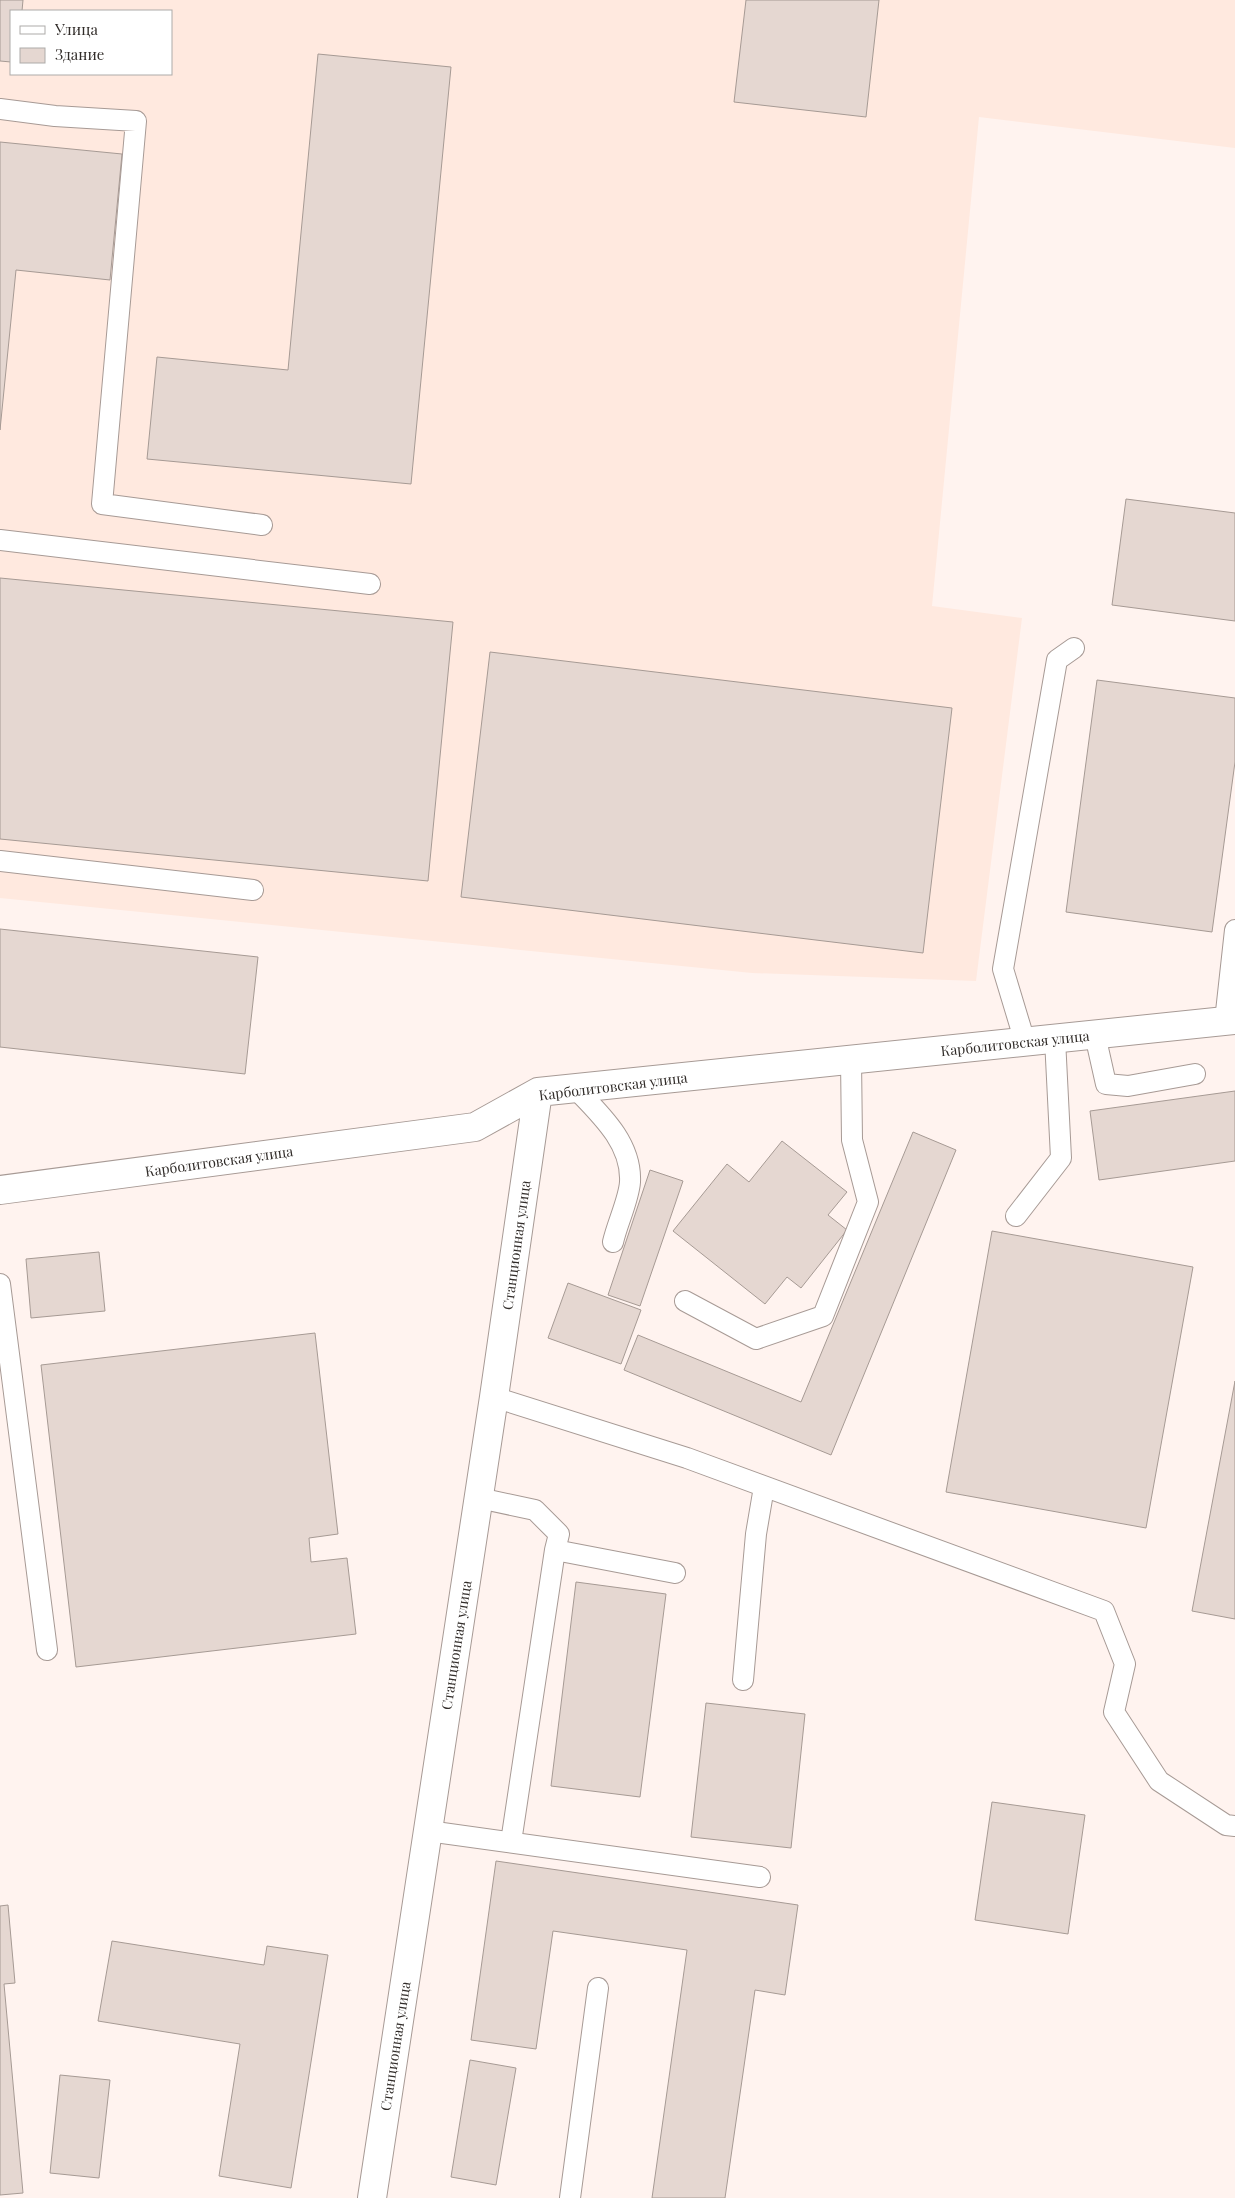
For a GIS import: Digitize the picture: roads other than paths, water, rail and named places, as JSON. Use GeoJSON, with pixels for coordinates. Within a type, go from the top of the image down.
{"type":"FeatureCollection","features":[{"type":"Feature","properties":{"kind":"street","name":"Карболитовская улица"},"geometry":{"type":"LineString","coordinates":[[0,1190],[475,1127],[538,1092],[1230,1021]]}},
{"type":"Feature","properties":{"kind":"street","name":"Станционная улица"},"geometry":{"type":"LineString","coordinates":[[372,2198],[479,1498],[538,1092]]}},
{"type":"Feature","properties":{"kind":"lane"},"geometry":{"type":"LineString","coordinates":[[0,109],[55,116],[136,121],[102,504],[262,525]]}},
{"type":"Feature","properties":{"kind":"lane"},"geometry":{"type":"LineString","coordinates":[[0,540],[370,584]]}},
{"type":"Feature","properties":{"kind":"lane"},"geometry":{"type":"LineString","coordinates":[[1026,1042],[1002,969],[1057,660],[1074,648]]}},
{"type":"Feature","properties":{"kind":"lane"},"geometry":{"type":"LineString","coordinates":[[0,861],[253,890]]}},
{"type":"Feature","properties":{"kind":"lane"},"geometry":{"type":"LineString","coordinates":[[1230,1021],[1235,930]]}},
{"type":"Feature","properties":{"kind":"lane"},"geometry":{"type":"LineString","coordinates":[[1095,1034],[1106,1084],[1128,1086],[1194,1074]]}},
{"type":"Feature","properties":{"kind":"lane"},"geometry":{"type":"LineString","coordinates":[[1016,1216],[1061,1158],[1055,1039]]}},
{"type":"Feature","properties":{"kind":"lane"},"geometry":{"type":"LineString","coordinates":[[685,1302],[756,1339],[823,1316],[868,1202],[852,1140],[851,1060]]}},
{"type":"Feature","properties":{"kind":"lane"},"geometry":{"type":"LineString","coordinates":[[575,1088],[604,1118],[627,1154],[630,1183],[613,1242]]}},
{"type":"Feature","properties":{"kind":"lane"},"geometry":{"type":"LineString","coordinates":[[0,1284],[47,1650]]}},
{"type":"Feature","properties":{"kind":"lane"},"geometry":{"type":"LineString","coordinates":[[494,1397],[687,1458],[1104,1611],[1125,1664],[1114,1712],[1159,1781],[1226,1825],[1235,1826]]}},
{"type":"Feature","properties":{"kind":"lane"},"geometry":{"type":"LineString","coordinates":[[743,1680],[756,1534],[764,1487]]}},
{"type":"Feature","properties":{"kind":"lane"},"geometry":{"type":"LineString","coordinates":[[479,1498],[535,1510],[559,1534],[511,1842]]}},
{"type":"Feature","properties":{"kind":"lane"},"geometry":{"type":"LineString","coordinates":[[555,1550],[675,1573]]}},
{"type":"Feature","properties":{"kind":"lane"},"geometry":{"type":"LineString","coordinates":[[428,1831],[760,1877]]}},
{"type":"Feature","properties":{"kind":"lane"},"geometry":{"type":"LineString","coordinates":[[570,2198],[598,1988]]}}]}
